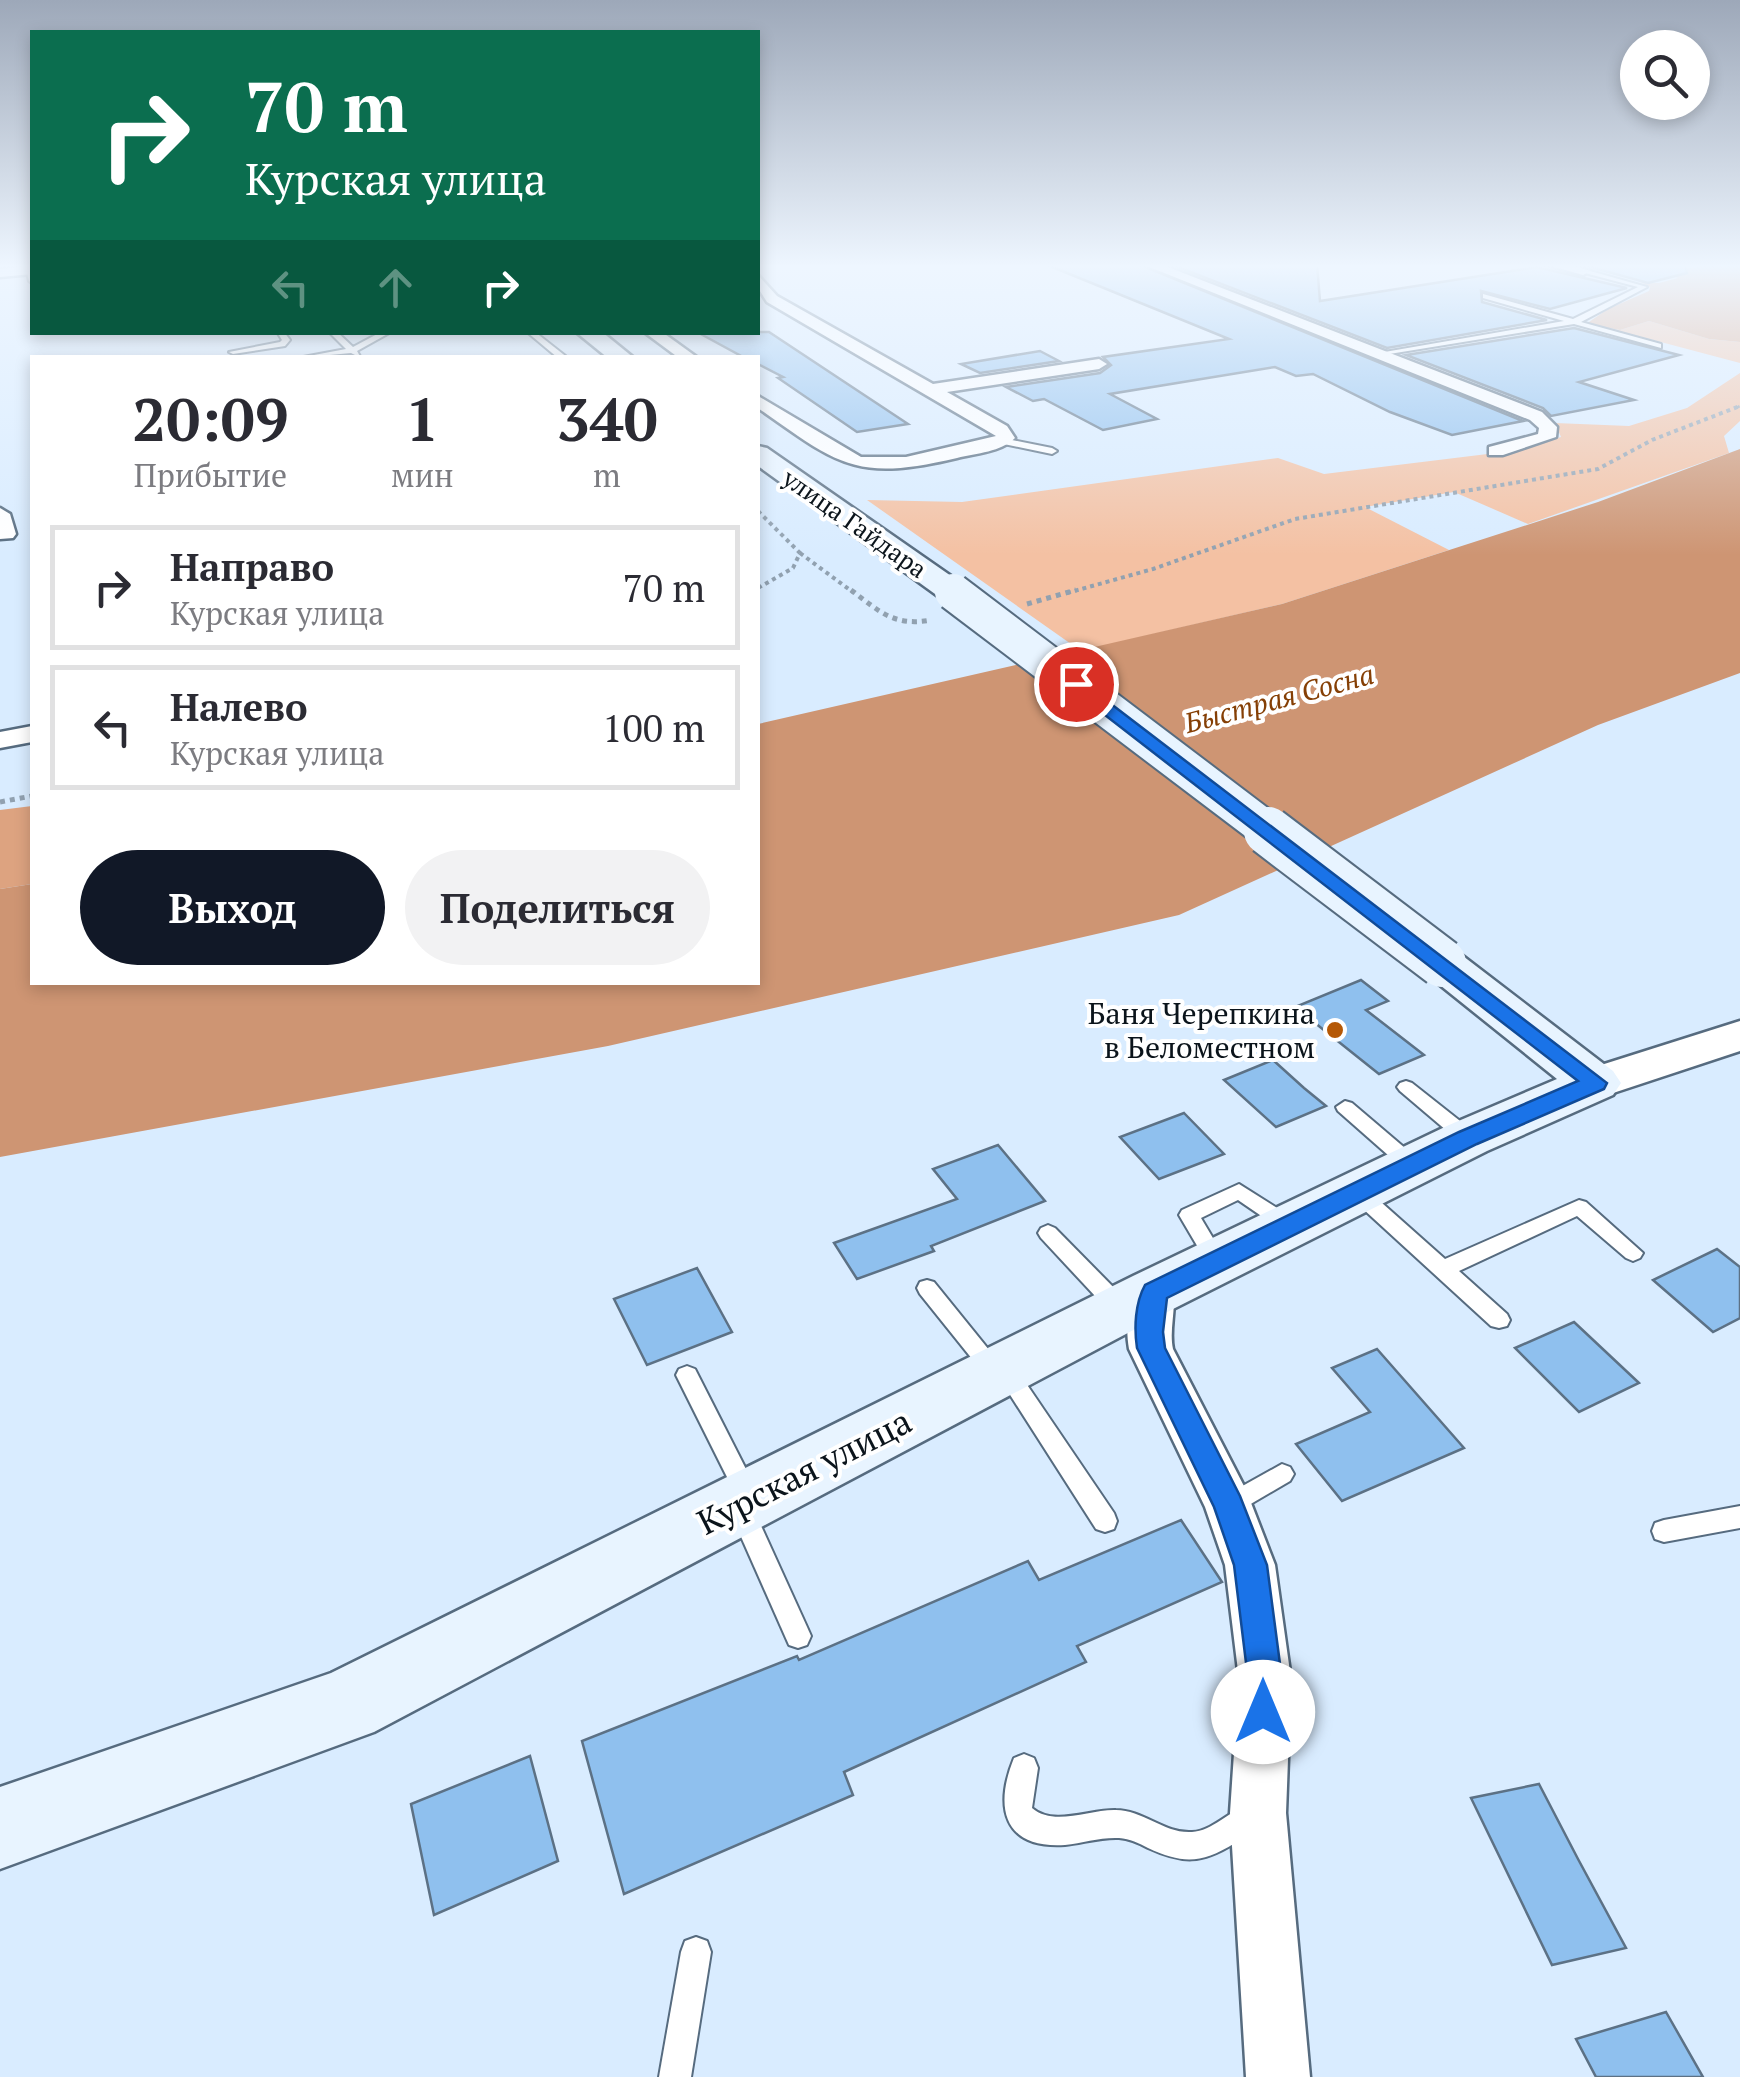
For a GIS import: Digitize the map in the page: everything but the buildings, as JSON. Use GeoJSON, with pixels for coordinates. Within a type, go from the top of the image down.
{"type":"FeatureCollection","features":[{"type":"Feature","properties":{"kind":"main road","name":"улица Гайдара"},"geometry":{"type":"LineString","coordinates":[[760,456],[949,605],[1442,963],[1595,1083]]}},
{"type":"Feature","properties":{"kind":"main road","name":"Курская улица"},"geometry":{"type":"LineString","coordinates":[[0,1828],[347,1704],[1138,1300],[1413,1165],[1595,1083]]}},
{"type":"Feature","properties":{"kind":"street"},"geometry":{"type":"LineString","coordinates":[[881,361],[1001,430],[1004,439]]}},
{"type":"Feature","properties":{"kind":"street"},"geometry":{"type":"LineString","coordinates":[[1394,361],[1536,416],[1548,427],[1547,437],[1496,451]]}},
{"type":"Feature","properties":{"kind":"street"},"geometry":{"type":"LineString","coordinates":[[934,389],[1100,364]]}},
{"type":"Feature","properties":{"kind":"street","name":"улица Гайдара"},"geometry":{"type":"LineString","coordinates":[[760,401],[846,458],[864,464],[891,463],[1004,439]]}},
{"type":"Feature","properties":{"kind":"street"},"geometry":{"type":"LineString","coordinates":[[0,740],[30,734]]}},
{"type":"Feature","properties":{"kind":"street","name":"Курская улица"},"geometry":{"type":"LineString","coordinates":[[1595,1083],[1740,1035]]}},
{"type":"Feature","properties":{"kind":"street"},"geometry":{"type":"LineString","coordinates":[[1138,1300],[1151,1348],[1229,1505],[1250,1565],[1265,1679],[1258,1812],[1278,2077]]}},
{"type":"Feature","properties":{"kind":"lane"},"geometry":{"type":"LineString","coordinates":[[1004,439],[1052,451]]}},
{"type":"Feature","properties":{"kind":"lane"},"geometry":{"type":"LineString","coordinates":[[1406,1087],[1413,1165],[1444,1268],[1498,1320]]}},
{"type":"Feature","properties":{"kind":"lane"},"geometry":{"type":"LineString","coordinates":[[1345,1107],[1413,1165]]}},
{"type":"Feature","properties":{"kind":"lane"},"geometry":{"type":"LineString","coordinates":[[1444,1268],[1579,1207],[1634,1253]]}},
{"type":"Feature","properties":{"kind":"lane"},"geometry":{"type":"LineString","coordinates":[[1048,1233],[1138,1300]]}},
{"type":"Feature","properties":{"kind":"lane"},"geometry":{"type":"LineString","coordinates":[[928,1288],[1000,1371],[1104,1521]]}},
{"type":"Feature","properties":{"kind":"lane"},"geometry":{"type":"LineString","coordinates":[[687,1375],[744,1501],[798,1636]]}},
{"type":"Feature","properties":{"kind":"lane"},"geometry":{"type":"LineString","coordinates":[[1229,1505],[1282,1474]]}},
{"type":"Feature","properties":{"kind":"lane"},"geometry":{"type":"LineString","coordinates":[[1664,1531],[1740,1517]]}},
{"type":"Feature","properties":{"kind":"lane"},"geometry":{"type":"LineString","coordinates":[[1024,1768],[1017,1813],[1028,1826],[1045,1831],[1122,1824],[1146,1828],[1166,1842],[1199,1846],[1258,1812]]}},
{"type":"Feature","properties":{"kind":"lane"},"geometry":{"type":"LineString","coordinates":[[674,2077],[696,1952]]}},
{"type":"Feature","properties":{"kind":"path"},"geometry":{"type":"LineString","coordinates":[[1024,605],[1153,569],[1296,519],[1598,469],[1652,440],[1740,406]]}},
{"type":"Feature","properties":{"kind":"path"},"geometry":{"type":"LineString","coordinates":[[760,513],[800,553],[838,576],[877,610],[906,624],[949,605]]}},
{"type":"Feature","properties":{"kind":"path"},"geometry":{"type":"LineString","coordinates":[[760,587],[793,568],[800,553]]}},
{"type":"Feature","properties":{"kind":"path"},"geometry":{"type":"LineString","coordinates":[[0,802],[30,796]]}},
{"type":"Feature","properties":{"kind":"shaded area"},"geometry":{"type":"Polygon","coordinates":[[[1740,373],[1740,421],[1724,436],[1729,453],[1528,524],[1454,492],[1365,507],[1449,550],[1282,604],[1081,651],[867,500],[962,502],[1278,458],[1324,474],[1512,451],[1561,437],[1555,423],[1629,426],[1687,408],[1740,373]]]}},
{"type":"Feature","properties":{"kind":"shaded area"},"geometry":{"type":"Polygon","coordinates":[[[30,806],[30,884],[0,889],[0,810],[30,806]]]}},
{"type":"Feature","properties":{"kind":"water","name":"Быстрая Сосна"},"geometry":{"type":"Polygon","coordinates":[[[1740,449],[1740,673],[1598,725],[1179,915],[608,1046],[0,1157],[0,889],[30,884],[30,985],[760,985],[760,724],[1282,604],[1598,502],[1740,449]]]}},
{"type":"Feature","properties":{"kind":"place","name":"Баня Черепкина в Беломестном"},"geometry":{"type":"Point","coordinates":[1335,1030]}},
{"type":"Feature","properties":{"kind":"route"},"geometry":{"type":"LineString","coordinates":[[1076,684],[1595,1083],[1468,1138],[1154,1292],[1148,1332],[1151,1348],[1229,1505],[1250,1565],[1265,1679],[1263,1712]]}}]}
